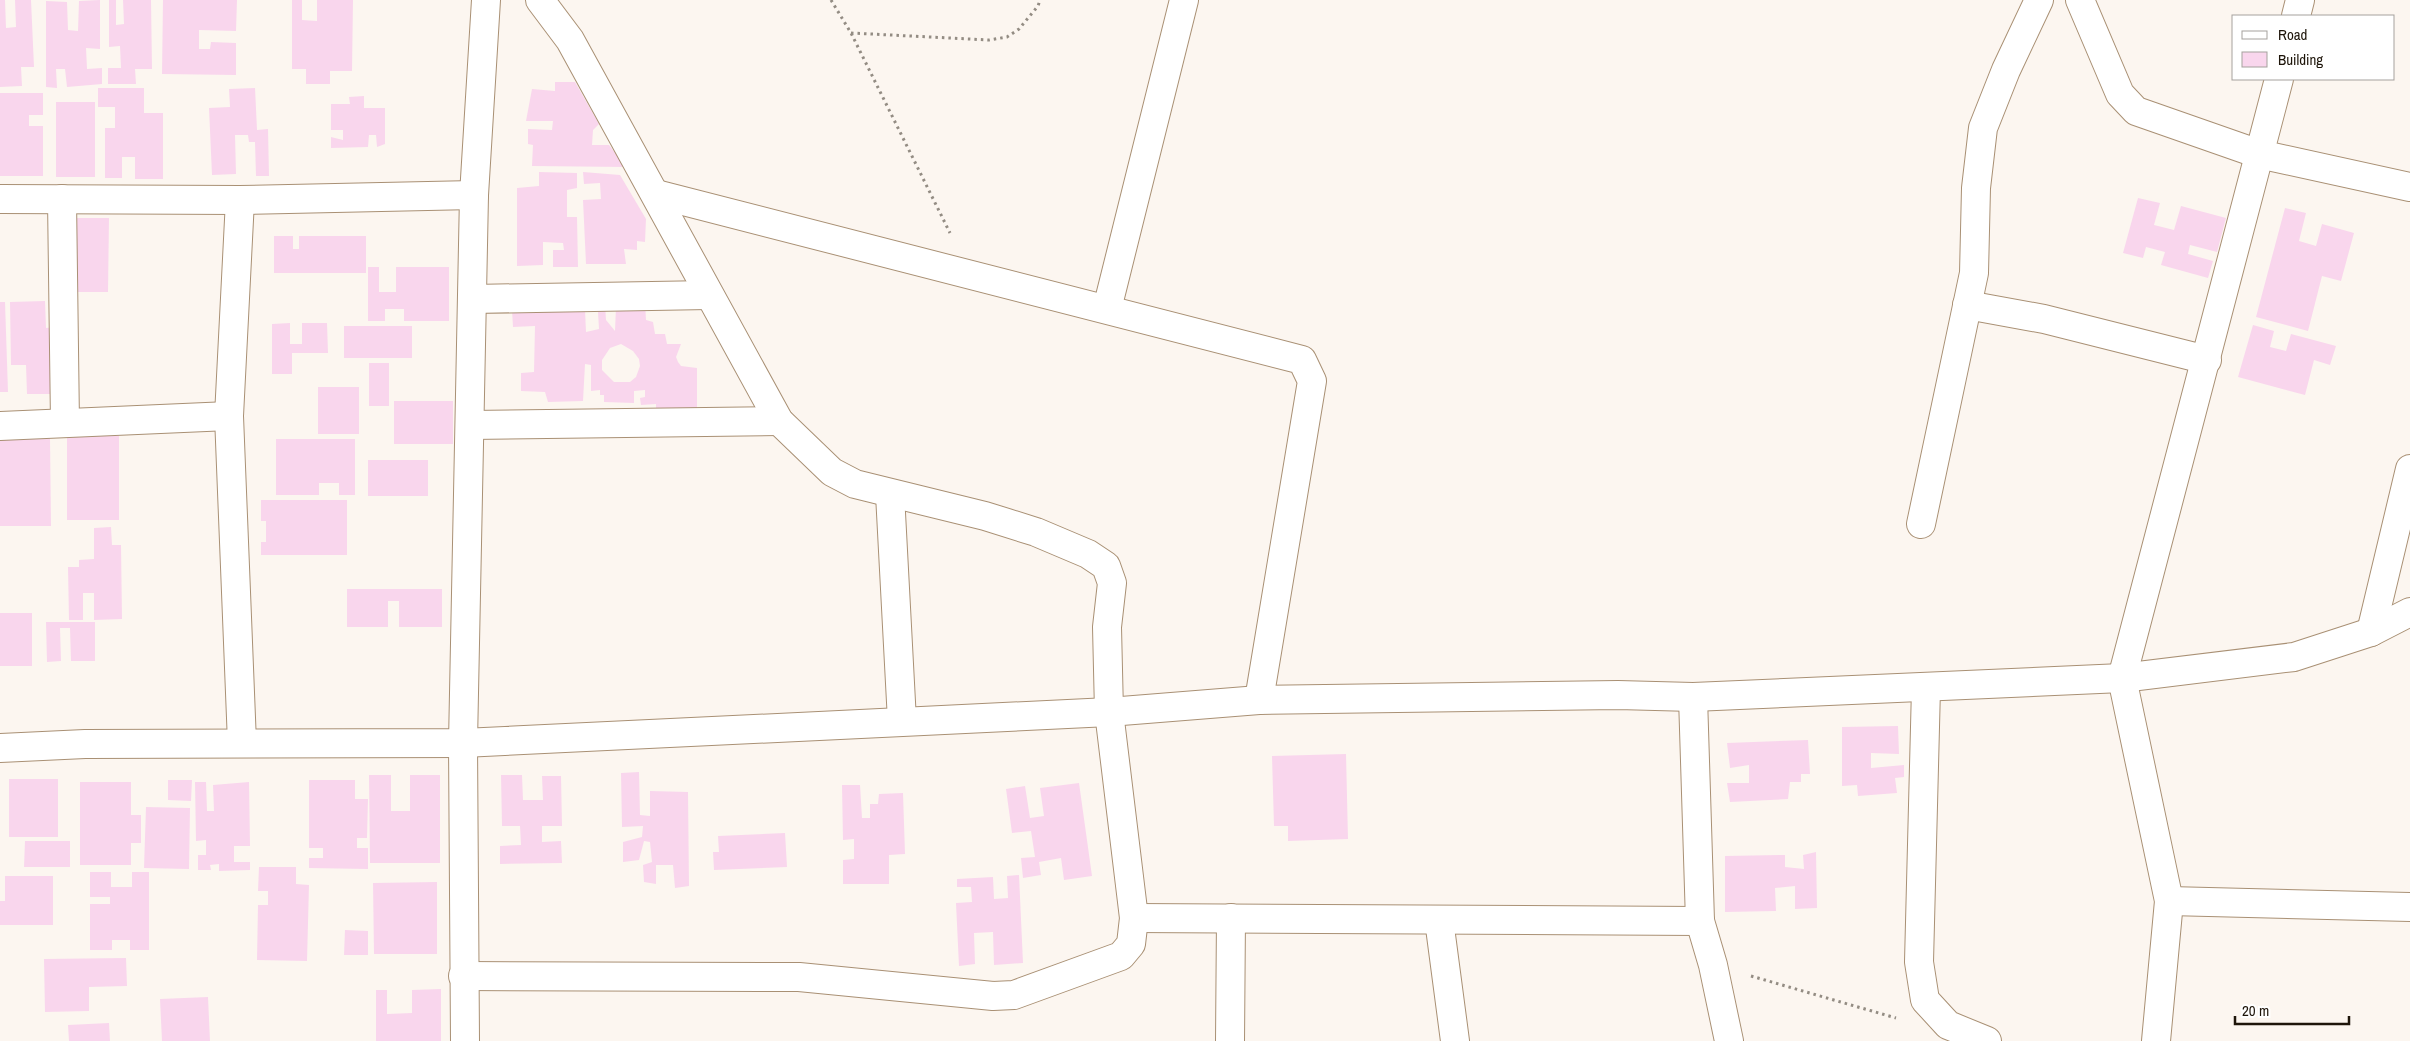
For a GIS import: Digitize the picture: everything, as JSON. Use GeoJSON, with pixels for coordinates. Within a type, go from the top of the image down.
{"type":"FeatureCollection","features":[{"type":"Feature","properties":{"kind":"street"},"geometry":{"type":"LineString","coordinates":[[465,1041],[462,743],[474,195],[486,0]]}},
{"type":"Feature","properties":{"kind":"street"},"geometry":{"type":"LineString","coordinates":[[463,976],[799,978],[976,996],[1014,995],[1121,956],[1131,944],[1134,918],[1109,712],[1108,627],[1112,583],[1106,566],[1088,554],[1036,532],[986,516],[890,494],[856,484],[832,472],[780,421],[570,40],[540,0]]}},
{"type":"Feature","properties":{"kind":"street"},"geometry":{"type":"LineString","coordinates":[[1107,308],[1184,0]]}},
{"type":"Feature","properties":{"kind":"street"},"geometry":{"type":"LineString","coordinates":[[1921,524],[1974,273],[1976,188],[1983,128],[2006,70],[2039,0]]}},
{"type":"Feature","properties":{"kind":"street"},"geometry":{"type":"LineString","coordinates":[[2080,0],[2120,94],[2136,111],[2259,154],[2410,187]]}},
{"type":"Feature","properties":{"kind":"street"},"geometry":{"type":"LineString","coordinates":[[2296,15],[2300,0]]}},
{"type":"Feature","properties":{"kind":"street"},"geometry":{"type":"LineString","coordinates":[[2156,1041],[2169,901],[2122,678],[2280,80]]}},
{"type":"Feature","properties":{"kind":"street"},"geometry":{"type":"LineString","coordinates":[[656,194],[1107,308],[1302,360],[1312,381],[1259,700]]}},
{"type":"Feature","properties":{"kind":"street"},"geometry":{"type":"LineString","coordinates":[[0,199],[240,200],[474,195]]}},
{"type":"Feature","properties":{"kind":"street"},"geometry":{"type":"LineString","coordinates":[[62,199],[65,422]]}},
{"type":"Feature","properties":{"kind":"street"},"geometry":{"type":"LineString","coordinates":[[240,200],[229,416],[242,742]]}},
{"type":"Feature","properties":{"kind":"street"},"geometry":{"type":"LineString","coordinates":[[473,299],[709,295]]}},
{"type":"Feature","properties":{"kind":"street"},"geometry":{"type":"LineString","coordinates":[[1967,305],[2044,319],[2207,360]]}},
{"type":"Feature","properties":{"kind":"street"},"geometry":{"type":"LineString","coordinates":[[0,426],[229,416]]}},
{"type":"Feature","properties":{"kind":"street"},"geometry":{"type":"LineString","coordinates":[[470,425],[780,421]]}},
{"type":"Feature","properties":{"kind":"street"},"geometry":{"type":"LineString","coordinates":[[2372,632],[2410,469]]}},
{"type":"Feature","properties":{"kind":"street"},"geometry":{"type":"LineString","coordinates":[[890,494],[902,721]]}},
{"type":"Feature","properties":{"kind":"street"},"geometry":{"type":"LineString","coordinates":[[0,748],[85,744],[242,742],[462,743],[1109,712],[1259,700],[1618,695],[1693,696],[1926,688],[2122,678],[2294,657],[2372,632],[2410,612]]}},
{"type":"Feature","properties":{"kind":"street"},"geometry":{"type":"LineString","coordinates":[[1926,688],[1919,962],[1925,1000],[1948,1025],[1987,1041]]}},
{"type":"Feature","properties":{"kind":"street"},"geometry":{"type":"LineString","coordinates":[[1693,696],[1700,921],[1713,965],[1729,1041]]}},
{"type":"Feature","properties":{"kind":"street"},"geometry":{"type":"LineString","coordinates":[[2169,901],[2410,907]]}},
{"type":"Feature","properties":{"kind":"street"},"geometry":{"type":"LineString","coordinates":[[1134,918],[1700,921]]}},
{"type":"Feature","properties":{"kind":"street"},"geometry":{"type":"LineString","coordinates":[[1230,1041],[1231,918]]}},
{"type":"Feature","properties":{"kind":"street"},"geometry":{"type":"LineString","coordinates":[[1439,920],[1455,1041]]}},
{"type":"Feature","properties":{"kind":"path"},"geometry":{"type":"LineString","coordinates":[[831,0],[851,33],[970,274]]}},
{"type":"Feature","properties":{"kind":"path"},"geometry":{"type":"LineString","coordinates":[[851,33],[988,40],[1007,37],[1027,20],[1040,0]]}},
{"type":"Feature","properties":{"kind":"path"},"geometry":{"type":"LineString","coordinates":[[1713,965],[1901,1019]]}},
{"type":"Feature","properties":{"kind":"building"},"geometry":{"type":"Polygon","coordinates":[[[0,0],[5,0],[6,28],[16,27],[15,0],[31,0],[34,67],[21,67],[22,86],[0,87],[0,0]]]}},
{"type":"Feature","properties":{"kind":"building"},"geometry":{"type":"Polygon","coordinates":[[[100,0],[100,49],[86,48],[87,69],[102,68],[102,84],[67,87],[65,69],[56,69],[57,88],[46,87],[46,1],[67,2],[68,30],[78,31],[79,1],[100,0]]]}},
{"type":"Feature","properties":{"kind":"building"},"geometry":{"type":"Polygon","coordinates":[[[109,0],[116,0],[116,25],[124,24],[123,0],[151,0],[152,69],[135,69],[136,84],[108,84],[108,68],[121,68],[120,46],[109,47],[109,0]]]}},
{"type":"Feature","properties":{"kind":"building"},"geometry":{"type":"Polygon","coordinates":[[[163,0],[237,0],[236,31],[199,30],[199,49],[210,49],[211,42],[236,43],[236,75],[162,74],[163,0]]]}},
{"type":"Feature","properties":{"kind":"building"},"geometry":{"type":"Polygon","coordinates":[[[292,0],[302,0],[302,20],[317,21],[317,0],[353,0],[352,71],[330,71],[330,84],[306,84],[306,69],[292,69],[292,0]]]}},
{"type":"Feature","properties":{"kind":"building"},"geometry":{"type":"Polygon","coordinates":[[[555,82],[575,82],[599,124],[593,130],[592,145],[609,145],[626,167],[532,166],[533,145],[528,144],[528,129],[552,130],[553,121],[526,121],[532,89],[555,91],[555,82]]]}},
{"type":"Feature","properties":{"kind":"building"},"geometry":{"type":"Polygon","coordinates":[[[98,88],[144,88],[144,113],[163,113],[163,179],[135,179],[135,157],[122,157],[122,178],[105,178],[105,128],[115,128],[115,107],[98,107],[98,88]]]}},
{"type":"Feature","properties":{"kind":"building"},"geometry":{"type":"Polygon","coordinates":[[[255,88],[257,130],[268,129],[269,176],[256,176],[255,142],[249,142],[248,135],[235,135],[236,174],[212,175],[209,108],[230,107],[229,89],[255,88]]]}},
{"type":"Feature","properties":{"kind":"building"},"geometry":{"type":"Polygon","coordinates":[[[0,93],[43,93],[43,115],[29,115],[29,126],[43,126],[43,176],[0,176],[0,93]]]}},
{"type":"Feature","properties":{"kind":"building"},"geometry":{"type":"Polygon","coordinates":[[[364,96],[364,108],[385,108],[385,144],[377,147],[376,135],[369,135],[368,147],[331,148],[331,137],[343,140],[343,130],[331,130],[331,104],[350,104],[349,97],[364,96]]]}},
{"type":"Feature","properties":{"kind":"building"},"geometry":{"type":"Polygon","coordinates":[[[56,102],[95,102],[95,177],[56,177],[56,102]]]}},
{"type":"Feature","properties":{"kind":"building"},"geometry":{"type":"Polygon","coordinates":[[[539,172],[577,173],[577,188],[567,190],[567,217],[577,217],[578,267],[553,267],[553,250],[564,250],[563,243],[543,242],[543,265],[517,266],[517,188],[539,186],[539,172]]]}},
{"type":"Feature","properties":{"kind":"building"},"geometry":{"type":"Polygon","coordinates":[[[583,172],[620,175],[646,219],[645,242],[637,241],[637,250],[624,249],[626,264],[586,264],[583,200],[601,199],[600,183],[584,184],[583,172]]]}},
{"type":"Feature","properties":{"kind":"building"},"geometry":{"type":"Polygon","coordinates":[[[2138,198],[2160,203],[2154,225],[2174,230],[2181,206],[2226,218],[2217,252],[2190,245],[2188,254],[2213,261],[2208,278],[2161,265],[2165,252],[2146,247],[2143,258],[2123,253],[2138,198]]]}},
{"type":"Feature","properties":{"kind":"building"},"geometry":{"type":"Polygon","coordinates":[[[2285,208],[2306,213],[2299,241],[2316,246],[2322,224],[2354,233],[2341,281],[2322,276],[2308,331],[2256,317],[2285,208]]]}},
{"type":"Feature","properties":{"kind":"building"},"geometry":{"type":"Polygon","coordinates":[[[73,218],[109,218],[108,292],[71,292],[73,218]]]}},
{"type":"Feature","properties":{"kind":"building"},"geometry":{"type":"Polygon","coordinates":[[[274,236],[293,236],[293,249],[299,249],[299,236],[366,236],[366,273],[274,273],[274,236]]]}},
{"type":"Feature","properties":{"kind":"building"},"geometry":{"type":"Polygon","coordinates":[[[368,267],[379,267],[379,292],[396,292],[396,267],[449,267],[449,321],[404,321],[404,309],[385,309],[385,321],[368,321],[368,267]]]}},
{"type":"Feature","properties":{"kind":"building"},"geometry":{"type":"Polygon","coordinates":[[[627,300],[645,302],[646,320],[653,322],[655,334],[665,334],[667,344],[681,344],[676,357],[678,362],[681,366],[697,368],[697,408],[656,409],[656,404],[641,405],[640,398],[645,397],[645,390],[634,391],[634,403],[604,402],[604,395],[600,395],[600,390],[591,391],[591,365],[585,364],[583,401],[548,402],[545,392],[521,391],[521,373],[534,372],[535,326],[513,327],[512,310],[564,302],[563,312],[585,310],[586,332],[599,329],[598,312],[593,312],[593,304],[605,304],[606,320],[615,331],[616,307],[628,310],[627,300]],[[621,344],[610,348],[602,360],[602,370],[614,382],[630,382],[636,377],[640,366],[639,359],[633,351],[621,344]]]}},
{"type":"Feature","properties":{"kind":"building"},"geometry":{"type":"Polygon","coordinates":[[[45,301],[46,328],[55,327],[57,394],[27,394],[26,365],[11,365],[10,302],[45,301]]]}},
{"type":"Feature","properties":{"kind":"building"},"geometry":{"type":"Polygon","coordinates":[[[0,302],[5,302],[8,392],[0,392],[0,302]]]}},
{"type":"Feature","properties":{"kind":"building"},"geometry":{"type":"Polygon","coordinates":[[[290,323],[290,344],[302,344],[302,323],[327,323],[328,353],[292,353],[292,374],[272,374],[272,324],[290,323]]]}},
{"type":"Feature","properties":{"kind":"building"},"geometry":{"type":"Polygon","coordinates":[[[2253,325],[2274,331],[2270,347],[2286,351],[2291,334],[2336,346],[2330,365],[2314,360],[2305,395],[2238,377],[2253,325]]]}},
{"type":"Feature","properties":{"kind":"building"},"geometry":{"type":"Polygon","coordinates":[[[344,326],[412,326],[412,358],[344,358],[344,326]]]}},
{"type":"Feature","properties":{"kind":"building"},"geometry":{"type":"Polygon","coordinates":[[[369,363],[389,363],[389,406],[369,406],[369,363]]]}},
{"type":"Feature","properties":{"kind":"building"},"geometry":{"type":"Polygon","coordinates":[[[318,387],[359,387],[359,434],[318,434],[318,387]]]}},
{"type":"Feature","properties":{"kind":"building"},"geometry":{"type":"Polygon","coordinates":[[[394,401],[453,401],[453,444],[394,444],[394,401]]]}},
{"type":"Feature","properties":{"kind":"building"},"geometry":{"type":"Polygon","coordinates":[[[67,436],[119,436],[119,520],[67,520],[67,436]]]}},
{"type":"Feature","properties":{"kind":"building"},"geometry":{"type":"Polygon","coordinates":[[[50,438],[51,526],[0,526],[0,439],[50,438]]]}},
{"type":"Feature","properties":{"kind":"building"},"geometry":{"type":"Polygon","coordinates":[[[276,439],[355,439],[355,495],[339,495],[339,483],[319,483],[319,495],[276,495],[276,439]]]}},
{"type":"Feature","properties":{"kind":"building"},"geometry":{"type":"Polygon","coordinates":[[[368,460],[428,460],[428,496],[368,496],[368,460]]]}},
{"type":"Feature","properties":{"kind":"building"},"geometry":{"type":"Polygon","coordinates":[[[261,500],[347,500],[347,555],[261,555],[261,542],[266,542],[266,521],[261,521],[261,500]]]}},
{"type":"Feature","properties":{"kind":"building"},"geometry":{"type":"Polygon","coordinates":[[[111,527],[112,545],[121,545],[122,619],[94,620],[94,593],[83,593],[83,620],[69,620],[68,567],[79,567],[79,560],[94,559],[94,528],[111,527]]]}},
{"type":"Feature","properties":{"kind":"building"},"geometry":{"type":"Polygon","coordinates":[[[347,589],[442,589],[442,627],[399,627],[399,601],[388,601],[388,627],[347,627],[347,589]]]}},
{"type":"Feature","properties":{"kind":"building"},"geometry":{"type":"Polygon","coordinates":[[[0,613],[32,613],[32,666],[0,666],[0,613]]]}},
{"type":"Feature","properties":{"kind":"building"},"geometry":{"type":"Polygon","coordinates":[[[46,622],[95,622],[95,661],[71,661],[70,628],[60,628],[61,661],[47,662],[46,622]]]}},
{"type":"Feature","properties":{"kind":"building"},"geometry":{"type":"Polygon","coordinates":[[[1898,726],[1899,754],[1871,753],[1871,768],[1904,765],[1904,777],[1895,778],[1897,793],[1858,796],[1857,785],[1842,786],[1842,727],[1898,726]]]}},
{"type":"Feature","properties":{"kind":"building"},"geometry":{"type":"Polygon","coordinates":[[[1808,740],[1810,774],[1801,774],[1801,782],[1790,782],[1788,799],[1730,802],[1727,783],[1749,783],[1749,765],[1730,768],[1727,743],[1808,740]]]}},
{"type":"Feature","properties":{"kind":"building"},"geometry":{"type":"Polygon","coordinates":[[[1346,754],[1348,839],[1288,841],[1288,826],[1274,826],[1272,756],[1346,754]]]}},
{"type":"Feature","properties":{"kind":"building"},"geometry":{"type":"Polygon","coordinates":[[[639,772],[640,815],[650,816],[650,791],[688,792],[689,886],[675,888],[673,865],[656,865],[656,884],[644,882],[643,865],[652,862],[650,842],[644,841],[639,860],[623,862],[623,842],[642,837],[643,826],[622,827],[621,773],[639,772]]]}},
{"type":"Feature","properties":{"kind":"building"},"geometry":{"type":"Polygon","coordinates":[[[369,775],[391,775],[391,811],[410,811],[410,775],[440,775],[440,863],[370,863],[369,775]]]}},
{"type":"Feature","properties":{"kind":"building"},"geometry":{"type":"Polygon","coordinates":[[[501,775],[522,775],[523,800],[543,800],[542,776],[561,776],[562,826],[542,826],[542,842],[561,841],[562,863],[500,864],[500,846],[521,845],[520,826],[502,826],[501,775]]]}},
{"type":"Feature","properties":{"kind":"building"},"geometry":{"type":"Polygon","coordinates":[[[9,779],[58,779],[58,837],[9,837],[9,779]]]}},
{"type":"Feature","properties":{"kind":"building"},"geometry":{"type":"Polygon","coordinates":[[[168,780],[192,780],[191,801],[168,800],[168,780]]]}},
{"type":"Feature","properties":{"kind":"building"},"geometry":{"type":"Polygon","coordinates":[[[309,780],[355,780],[355,799],[368,799],[367,838],[357,838],[357,848],[368,848],[368,869],[309,868],[309,858],[323,858],[323,848],[309,848],[309,780]]]}},
{"type":"Feature","properties":{"kind":"building"},"geometry":{"type":"Polygon","coordinates":[[[80,782],[131,782],[131,815],[141,815],[141,843],[131,843],[131,865],[80,865],[80,782]]]}},
{"type":"Feature","properties":{"kind":"building"},"geometry":{"type":"Polygon","coordinates":[[[195,782],[206,782],[207,811],[214,811],[213,785],[249,782],[250,846],[234,846],[234,862],[250,862],[250,870],[219,871],[219,864],[210,865],[211,870],[198,870],[198,855],[206,855],[206,840],[196,841],[195,782]]]}},
{"type":"Feature","properties":{"kind":"building"},"geometry":{"type":"Polygon","coordinates":[[[1079,783],[1092,876],[1064,880],[1061,858],[1039,862],[1041,875],[1023,878],[1021,858],[1035,857],[1031,831],[1012,833],[1006,789],[1025,786],[1030,818],[1044,816],[1040,788],[1079,783]]]}},
{"type":"Feature","properties":{"kind":"building"},"geometry":{"type":"Polygon","coordinates":[[[842,785],[860,785],[862,818],[870,818],[870,804],[878,804],[879,794],[903,793],[905,854],[889,855],[889,884],[843,884],[843,860],[854,859],[854,839],[843,840],[842,785]]]}},
{"type":"Feature","properties":{"kind":"building"},"geometry":{"type":"Polygon","coordinates":[[[146,807],[190,808],[189,869],[144,868],[146,807]]]}},
{"type":"Feature","properties":{"kind":"building"},"geometry":{"type":"Polygon","coordinates":[[[785,833],[787,867],[714,870],[713,852],[719,852],[718,836],[785,833]]]}},
{"type":"Feature","properties":{"kind":"building"},"geometry":{"type":"Polygon","coordinates":[[[25,841],[70,841],[70,867],[24,867],[25,841]]]}},
{"type":"Feature","properties":{"kind":"building"},"geometry":{"type":"Polygon","coordinates":[[[1816,852],[1817,908],[1795,909],[1795,886],[1775,888],[1776,911],[1725,912],[1725,856],[1785,855],[1785,867],[1804,869],[1803,855],[1816,852]]]}},
{"type":"Feature","properties":{"kind":"building"},"geometry":{"type":"Polygon","coordinates":[[[259,867],[296,867],[296,884],[309,885],[307,961],[257,960],[258,905],[268,905],[268,891],[258,891],[259,867]]]}},
{"type":"Feature","properties":{"kind":"building"},"geometry":{"type":"Polygon","coordinates":[[[90,872],[111,872],[111,887],[132,887],[132,872],[149,872],[149,950],[130,950],[130,940],[112,940],[112,950],[90,950],[90,904],[110,904],[110,897],[90,897],[90,872]]]}},
{"type":"Feature","properties":{"kind":"building"},"geometry":{"type":"Polygon","coordinates":[[[1019,875],[1023,963],[994,965],[993,932],[974,933],[975,964],[959,966],[956,903],[972,902],[971,887],[957,887],[957,879],[993,877],[994,899],[1008,898],[1007,876],[1019,875]]]}},
{"type":"Feature","properties":{"kind":"building"},"geometry":{"type":"Polygon","coordinates":[[[5,876],[53,876],[53,925],[0,925],[0,901],[5,901],[5,876]]]}},
{"type":"Feature","properties":{"kind":"building"},"geometry":{"type":"Polygon","coordinates":[[[437,882],[437,954],[374,954],[373,883],[437,882]]]}},
{"type":"Feature","properties":{"kind":"building"},"geometry":{"type":"Polygon","coordinates":[[[345,930],[368,931],[368,955],[344,955],[345,930]]]}},
{"type":"Feature","properties":{"kind":"building"},"geometry":{"type":"Polygon","coordinates":[[[126,958],[127,986],[89,987],[89,1011],[45,1012],[44,959],[126,958]]]}},
{"type":"Feature","properties":{"kind":"building"},"geometry":{"type":"Polygon","coordinates":[[[441,989],[441,1041],[376,1041],[376,990],[387,990],[387,1014],[412,1013],[412,990],[441,989]]]}},
{"type":"Feature","properties":{"kind":"building"},"geometry":{"type":"Polygon","coordinates":[[[208,997],[210,1041],[162,1041],[160,999],[208,997]]]}},
{"type":"Feature","properties":{"kind":"building"},"geometry":{"type":"Polygon","coordinates":[[[109,1023],[110,1041],[69,1041],[68,1025],[109,1023]]]}}]}
